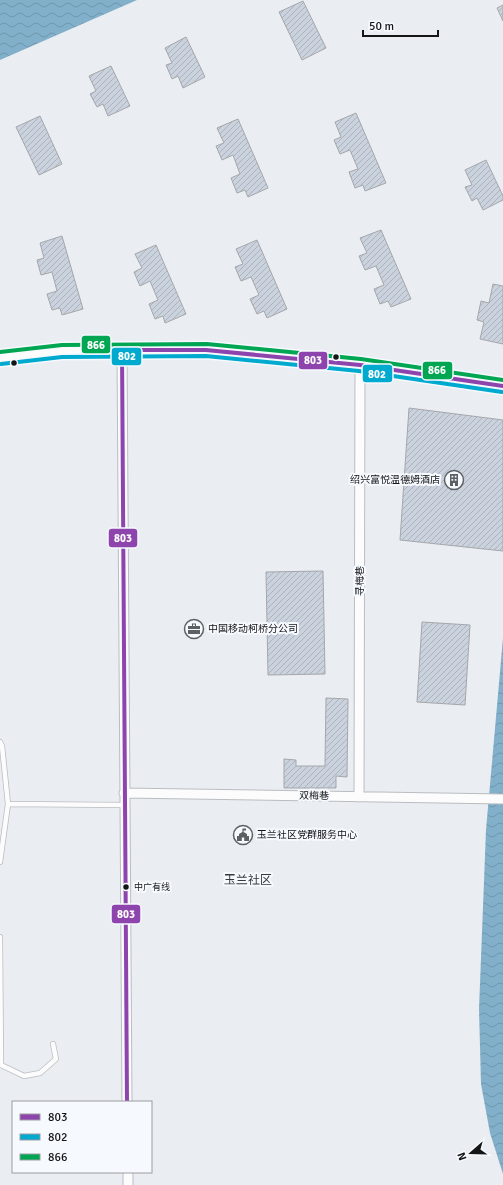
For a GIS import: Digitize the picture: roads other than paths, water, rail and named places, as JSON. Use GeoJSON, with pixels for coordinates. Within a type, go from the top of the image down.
{"type":"FeatureCollection","features":[{"type":"Feature","properties":{"kind":"street"},"geometry":{"type":"LineString","coordinates":[[122,350],[127,1101]]}},
{"type":"Feature","properties":{"kind":"street"},"geometry":{"type":"LineString","coordinates":[[0,358],[62,351],[206,350],[360,365],[503,386]]}},
{"type":"Feature","properties":{"kind":"street","name":"寻梅巷"},"geometry":{"type":"LineString","coordinates":[[359,797],[360,365]]}},
{"type":"Feature","properties":{"kind":"street","name":"双梅巷"},"geometry":{"type":"LineString","coordinates":[[124,793],[503,799]]}},
{"type":"Feature","properties":{"kind":"street"},"geometry":{"type":"LineString","coordinates":[[128,1173],[128,1185]]}},
{"type":"Feature","properties":{"kind":"lane"},"geometry":{"type":"LineString","coordinates":[[0,742],[2,746],[8,804],[0,862]]}},
{"type":"Feature","properties":{"kind":"lane"},"geometry":{"type":"LineString","coordinates":[[8,804],[124,805]]}},
{"type":"Feature","properties":{"kind":"lane"},"geometry":{"type":"LineString","coordinates":[[0,938],[1,1065],[24,1076],[40,1073],[56,1059],[53,1044]]}},
{"type":"Feature","properties":{"kind":"water"},"geometry":{"type":"Polygon","coordinates":[[[0,0],[137,0],[0,60],[0,0]]]}},
{"type":"Feature","properties":{"kind":"water"},"geometry":{"type":"Polygon","coordinates":[[[503,638],[503,1174],[490,1133],[481,1084],[479,1009],[486,830],[503,638]]]}},
{"type":"Feature","properties":{"kind":"place","name":"绍兴富悦温德姆酒店"},"geometry":{"type":"Point","coordinates":[454,480]}},
{"type":"Feature","properties":{"kind":"place","name":"中国移动柯桥分公司"},"geometry":{"type":"Point","coordinates":[194,629]}},
{"type":"Feature","properties":{"kind":"place","name":"玉兰社区党群服务中心"},"geometry":{"type":"Point","coordinates":[243,835]}},
{"type":"Feature","properties":{"kind":"place","name":"中广有线"},"geometry":{"type":"Point","coordinates":[126,887]}},
{"type":"Feature","properties":{"kind":"district","name":"玉兰社区"},"geometry":{"type":"Point","coordinates":[248,880]}}]}
